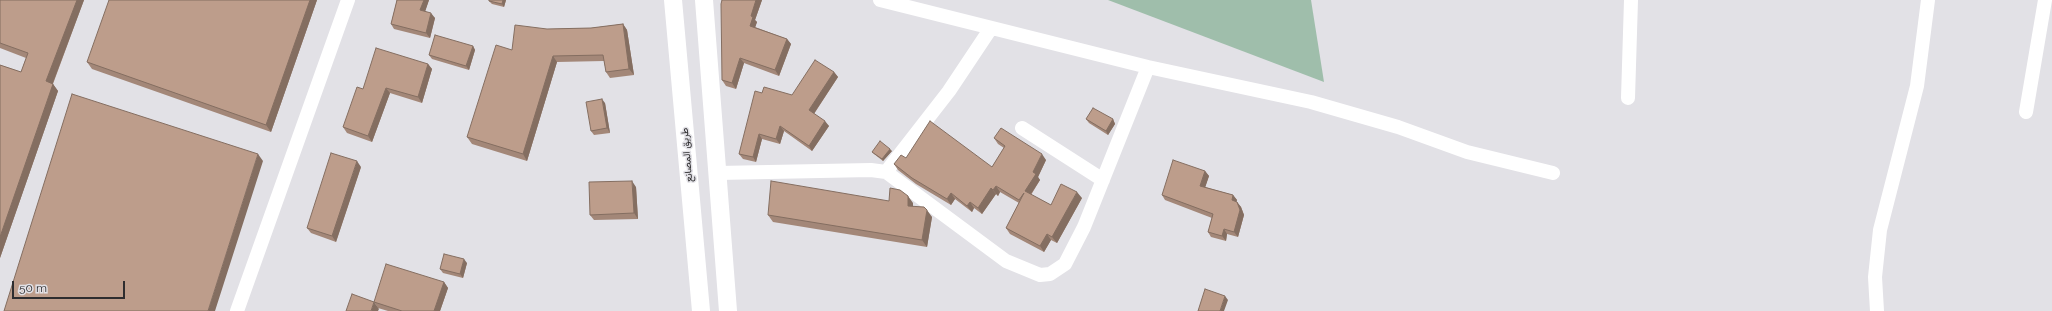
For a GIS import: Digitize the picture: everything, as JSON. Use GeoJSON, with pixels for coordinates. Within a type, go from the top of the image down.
{"type":"FeatureCollection","features":[{"type":"Feature","properties":{"kind":"main road","name":"طريق المصانع"},"geometry":{"type":"LineString","coordinates":[[673,0],[701,311]]}},
{"type":"Feature","properties":{"kind":"main road"},"geometry":{"type":"LineString","coordinates":[[704,0],[728,311]]}},
{"type":"Feature","properties":{"kind":"street"},"geometry":{"type":"LineString","coordinates":[[236,311],[348,0]]}},
{"type":"Feature","properties":{"kind":"street"},"geometry":{"type":"LineString","coordinates":[[880,0],[1148,67],[1311,102],[1398,127],[1467,152],[1554,173]]}},
{"type":"Feature","properties":{"kind":"street"},"geometry":{"type":"LineString","coordinates":[[1628,98],[1631,0]]}},
{"type":"Feature","properties":{"kind":"street"},"geometry":{"type":"LineString","coordinates":[[1877,311],[1875,277],[1880,230],[1917,86],[1928,0]]}},
{"type":"Feature","properties":{"kind":"street"},"geometry":{"type":"LineString","coordinates":[[2026,112],[2045,0]]}},
{"type":"Feature","properties":{"kind":"street"},"geometry":{"type":"LineString","coordinates":[[886,172],[950,91],[991,28]]}},
{"type":"Feature","properties":{"kind":"street"},"geometry":{"type":"LineString","coordinates":[[718,173],[871,170],[886,172],[1006,261],[1040,275],[1050,274],[1064,264],[1084,228],[1148,67]]}},
{"type":"Feature","properties":{"kind":"street"},"geometry":{"type":"LineString","coordinates":[[1022,128],[1103,180]]}},
{"type":"Feature","properties":{"kind":"green space"},"geometry":{"type":"Polygon","coordinates":[[[1108,0],[1311,0],[1324,82],[1108,0]]]}},
{"type":"Feature","properties":{"kind":"building"},"geometry":{"type":"Polygon","coordinates":[[[0,0],[77,0],[46,81],[53,84],[0,237],[0,65],[21,72],[28,53],[0,43],[0,0]]]}},
{"type":"Feature","properties":{"kind":"building"},"geometry":{"type":"Polygon","coordinates":[[[109,0],[310,0],[266,125],[87,62],[109,0]]]}},
{"type":"Feature","properties":{"kind":"building"},"geometry":{"type":"Polygon","coordinates":[[[397,0],[424,0],[420,10],[431,13],[426,33],[391,24],[397,0]]]}},
{"type":"Feature","properties":{"kind":"building"},"geometry":{"type":"Polygon","coordinates":[[[489,0],[503,0],[502,4],[489,0]]]}},
{"type":"Feature","properties":{"kind":"building"},"geometry":{"type":"Polygon","coordinates":[[[722,0],[756,0],[751,16],[753,17],[750,26],[787,39],[775,70],[740,58],[732,83],[722,80],[722,0]]]}},
{"type":"Feature","properties":{"kind":"building"},"geometry":{"type":"Polygon","coordinates":[[[623,24],[629,69],[606,72],[603,55],[553,56],[523,154],[467,137],[496,45],[512,50],[515,25],[547,29],[591,28],[623,24]]]}},
{"type":"Feature","properties":{"kind":"building"},"geometry":{"type":"Polygon","coordinates":[[[435,35],[473,46],[466,66],[429,55],[435,35]]]}},
{"type":"Feature","properties":{"kind":"building"},"geometry":{"type":"Polygon","coordinates":[[[376,48],[428,64],[418,97],[386,88],[368,136],[343,127],[357,87],[363,89],[376,48]]]}},
{"type":"Feature","properties":{"kind":"building"},"geometry":{"type":"Polygon","coordinates":[[[815,60],[834,72],[809,110],[825,121],[809,146],[780,126],[776,139],[759,134],[753,157],[739,154],[755,91],[762,93],[764,87],[792,95],[815,60]]]}},
{"type":"Feature","properties":{"kind":"building"},"geometry":{"type":"Polygon","coordinates":[[[72,94],[258,154],[208,311],[4,311],[72,94]]]}},
{"type":"Feature","properties":{"kind":"building"},"geometry":{"type":"Polygon","coordinates":[[[602,99],[607,128],[591,131],[586,102],[602,99]]]}},
{"type":"Feature","properties":{"kind":"building"},"geometry":{"type":"Polygon","coordinates":[[[1093,108],[1113,119],[1106,131],[1086,119],[1093,108]]]}},
{"type":"Feature","properties":{"kind":"building"},"geometry":{"type":"Polygon","coordinates":[[[930,121],[992,167],[1005,146],[994,138],[1001,128],[1042,154],[1033,172],[1036,174],[1025,191],[1051,205],[1061,184],[1077,192],[1052,237],[1047,234],[1040,246],[1006,228],[1024,193],[1019,200],[996,186],[993,190],[991,188],[978,208],[970,202],[967,206],[951,193],[947,199],[912,178],[894,164],[901,155],[906,158],[930,121]]]}},
{"type":"Feature","properties":{"kind":"building"},"geometry":{"type":"Polygon","coordinates":[[[880,141],[890,149],[882,159],[872,152],[880,141]]]}},
{"type":"Feature","properties":{"kind":"building"},"geometry":{"type":"Polygon","coordinates":[[[331,153],[357,161],[332,236],[307,228],[331,153]]]}},
{"type":"Feature","properties":{"kind":"building"},"geometry":{"type":"Polygon","coordinates":[[[1173,160],[1205,171],[1200,186],[1233,195],[1232,200],[1237,202],[1240,210],[1234,232],[1224,229],[1222,236],[1208,232],[1213,214],[1162,195],[1173,160]]]}},
{"type":"Feature","properties":{"kind":"building"},"geometry":{"type":"Polygon","coordinates":[[[632,181],[634,213],[590,215],[589,182],[632,181]]]}},
{"type":"Feature","properties":{"kind":"building"},"geometry":{"type":"Polygon","coordinates":[[[771,181],[889,201],[890,188],[900,190],[908,196],[908,206],[924,207],[927,210],[922,240],[768,215],[771,181]]]}},
{"type":"Feature","properties":{"kind":"building"},"geometry":{"type":"Polygon","coordinates":[[[444,254],[464,259],[460,274],[440,269],[444,254]]]}},
{"type":"Feature","properties":{"kind":"building"},"geometry":{"type":"Polygon","coordinates":[[[386,264],[444,282],[434,311],[402,311],[374,302],[386,264]]]}},
{"type":"Feature","properties":{"kind":"building"},"geometry":{"type":"Polygon","coordinates":[[[1205,289],[1225,296],[1220,311],[1198,311],[1205,289]]]}},
{"type":"Feature","properties":{"kind":"building"},"geometry":{"type":"Polygon","coordinates":[[[352,294],[374,302],[371,311],[346,311],[352,294]]]}}]}
